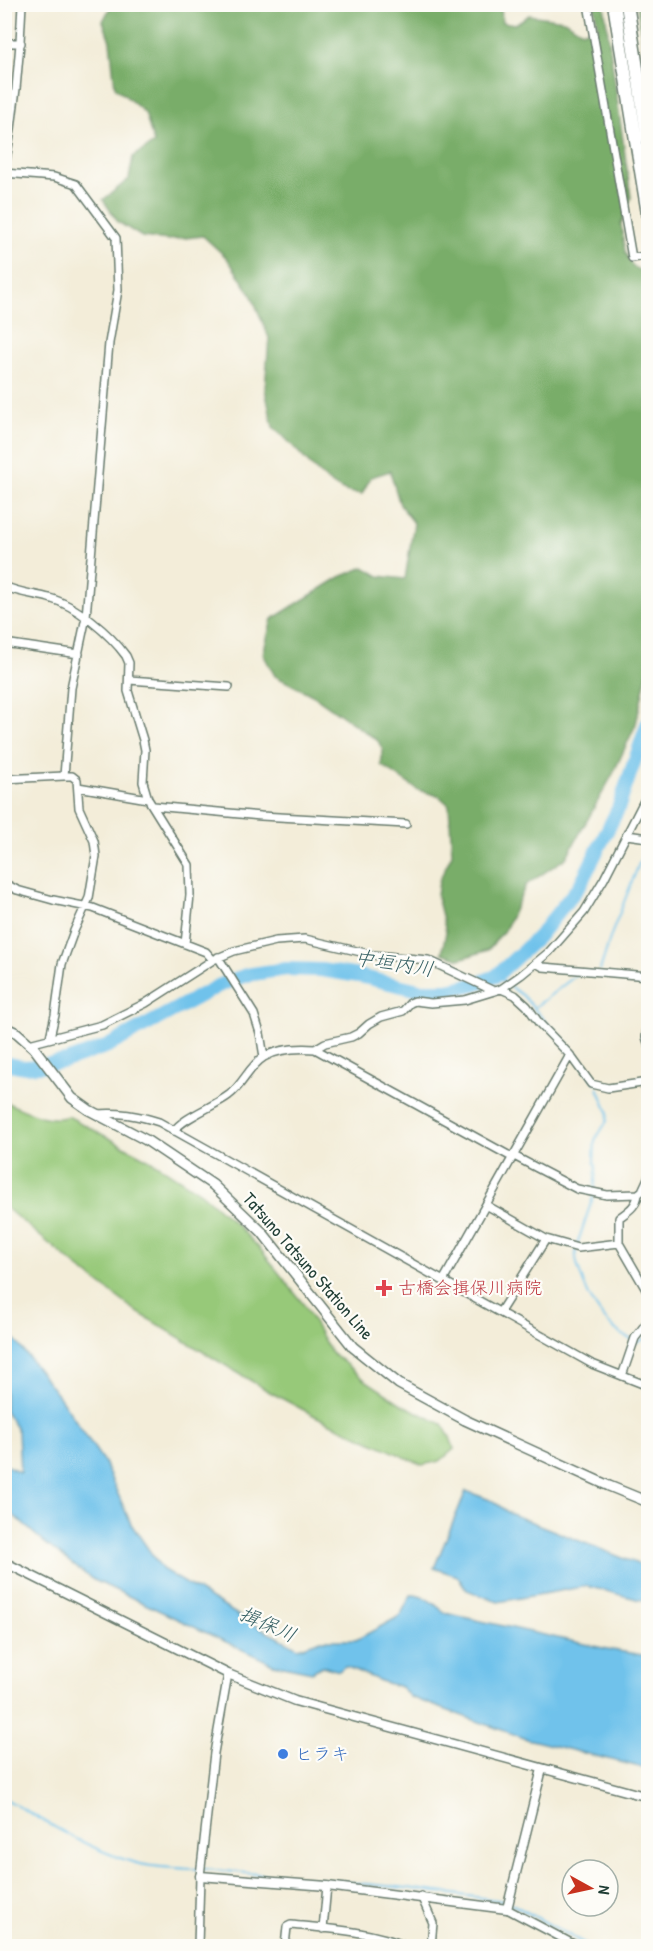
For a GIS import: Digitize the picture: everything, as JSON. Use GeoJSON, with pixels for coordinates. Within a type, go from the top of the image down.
{"type":"FeatureCollection","features":[{"type":"Feature","properties":{"kind":"highway"},"geometry":{"type":"LineString","coordinates":[[614,4],[648,214]]}},
{"type":"Feature","properties":{"kind":"highway"},"geometry":{"type":"LineString","coordinates":[[627,4],[648,139]]}},
{"type":"Feature","properties":{"kind":"main road","name":"Tatsuno Tatsuno Station Line"},"geometry":{"type":"LineString","coordinates":[[4,1027],[17,1033],[31,1046],[57,1082],[72,1098],[96,1114],[146,1140],[213,1185],[262,1232],[353,1347],[399,1384],[465,1420],[648,1502]]}},
{"type":"Feature","properties":{"kind":"street"},"geometry":{"type":"LineString","coordinates":[[22,4],[14,116],[4,173],[54,177],[76,184],[116,238],[117,290],[109,343],[86,617],[71,688],[64,776]]}},
{"type":"Feature","properties":{"kind":"street"},"geometry":{"type":"LineString","coordinates":[[588,4],[632,258],[646,256]]}},
{"type":"Feature","properties":{"kind":"street"},"geometry":{"type":"LineString","coordinates":[[4,43],[21,43]]}},
{"type":"Feature","properties":{"kind":"street"},"geometry":{"type":"LineString","coordinates":[[4,586],[50,598],[75,609],[126,656],[129,663],[128,691],[144,740],[143,782],[148,799],[189,865],[190,895],[185,944]]}},
{"type":"Feature","properties":{"kind":"street"},"geometry":{"type":"LineString","coordinates":[[4,643],[79,654]]}},
{"type":"Feature","properties":{"kind":"street"},"geometry":{"type":"LineString","coordinates":[[129,680],[229,687]]}},
{"type":"Feature","properties":{"kind":"street"},"geometry":{"type":"LineString","coordinates":[[4,779],[72,776],[77,780],[79,808],[94,841],[96,856],[87,906],[74,931],[62,964],[50,1037]]}},
{"type":"Feature","properties":{"kind":"street"},"geometry":{"type":"LineString","coordinates":[[78,787],[148,799]]}},
{"type":"Feature","properties":{"kind":"street"},"geometry":{"type":"LineString","coordinates":[[315,1049],[325,1043],[358,1034],[381,1017],[397,1014],[415,1001],[465,1000],[495,989],[536,963],[584,912],[604,879],[648,793]]}},
{"type":"Feature","properties":{"kind":"street"},"geometry":{"type":"LineString","coordinates":[[154,806],[261,816],[406,825]]}},
{"type":"Feature","properties":{"kind":"street"},"geometry":{"type":"LineString","coordinates":[[627,835],[648,838]]}},
{"type":"Feature","properties":{"kind":"street"},"geometry":{"type":"LineString","coordinates":[[4,883],[16,890],[87,906],[206,952],[217,959],[254,1014],[264,1057]]}},
{"type":"Feature","properties":{"kind":"street"},"geometry":{"type":"LineString","coordinates":[[31,1046],[50,1037],[90,1029],[120,1017],[234,951],[276,941],[305,939],[399,958],[420,957],[495,989],[515,995],[570,1055],[591,1084],[599,1087],[648,1082]]}},
{"type":"Feature","properties":{"kind":"street"},"geometry":{"type":"LineString","coordinates":[[536,963],[543,966],[648,976]]}},
{"type":"Feature","properties":{"kind":"street"},"geometry":{"type":"LineString","coordinates":[[648,1021],[646,1037],[648,1043]]}},
{"type":"Feature","properties":{"kind":"street"},"geometry":{"type":"LineString","coordinates":[[174,1131],[176,1127],[231,1094],[264,1057],[301,1048],[315,1049],[565,1184],[607,1195],[638,1194]]}},
{"type":"Feature","properties":{"kind":"street"},"geometry":{"type":"LineString","coordinates":[[444,1281],[570,1055]]}},
{"type":"Feature","properties":{"kind":"street"},"geometry":{"type":"LineString","coordinates":[[96,1114],[115,1113],[140,1116],[159,1122],[592,1364],[648,1386]]}},
{"type":"Feature","properties":{"kind":"street"},"geometry":{"type":"LineString","coordinates":[[648,1178],[633,1207],[619,1218],[619,1243],[648,1293]]}},
{"type":"Feature","properties":{"kind":"street"},"geometry":{"type":"LineString","coordinates":[[486,1205],[546,1239],[576,1248],[619,1243]]}},
{"type":"Feature","properties":{"kind":"street"},"geometry":{"type":"LineString","coordinates":[[500,1312],[546,1239]]}},
{"type":"Feature","properties":{"kind":"street"},"geometry":{"type":"LineString","coordinates":[[622,1376],[634,1341],[648,1321]]}},
{"type":"Feature","properties":{"kind":"street"},"geometry":{"type":"LineString","coordinates":[[4,1562],[228,1674],[294,1701],[648,1797]]}},
{"type":"Feature","properties":{"kind":"street"},"geometry":{"type":"LineString","coordinates":[[198,1947],[200,1876],[214,1753],[228,1674]]}},
{"type":"Feature","properties":{"kind":"street"},"geometry":{"type":"LineString","coordinates":[[507,1909],[542,1769]]}},
{"type":"Feature","properties":{"kind":"street"},"geometry":{"type":"LineString","coordinates":[[200,1876],[278,1880],[421,1896],[507,1909],[577,1947]]}},
{"type":"Feature","properties":{"kind":"street"},"geometry":{"type":"LineString","coordinates":[[323,1929],[327,1886]]}},
{"type":"Feature","properties":{"kind":"street"},"geometry":{"type":"LineString","coordinates":[[421,1896],[433,1923],[431,1947]]}},
{"type":"Feature","properties":{"kind":"street"},"geometry":{"type":"LineString","coordinates":[[285,1947],[287,1927],[291,1925],[367,1935],[393,1940],[406,1947]]}},
{"type":"Feature","properties":{"kind":"street"},"geometry":{"type":"LineString","coordinates":[[366,1947],[367,1935]]}},
{"type":"Feature","properties":{"kind":"green space"},"geometry":{"type":"Polygon","coordinates":[[[112,4],[501,4],[502,22],[515,24],[529,15],[564,20],[582,31],[598,29],[594,5],[604,5],[631,198],[621,224],[625,252],[633,267],[647,274],[648,282],[648,669],[636,724],[613,774],[566,858],[526,885],[506,928],[488,950],[460,959],[442,953],[446,932],[437,896],[439,881],[452,854],[449,805],[439,796],[418,790],[381,765],[383,750],[378,741],[314,696],[275,676],[263,654],[272,619],[340,577],[364,567],[379,576],[405,579],[414,523],[400,505],[390,471],[371,477],[362,494],[345,491],[315,469],[273,427],[265,389],[269,338],[251,294],[227,258],[203,236],[168,240],[142,237],[118,222],[103,200],[129,179],[133,157],[154,143],[145,113],[115,87],[110,41],[103,21],[112,4]]]}},
{"type":"Feature","properties":{"kind":"green space"},"geometry":{"type":"Polygon","coordinates":[[[637,5],[648,5],[648,76],[638,14],[637,5]]]}},
{"type":"Feature","properties":{"kind":"green space"},"geometry":{"type":"Polygon","coordinates":[[[5,1102],[44,1117],[68,1116],[150,1160],[201,1193],[261,1250],[304,1305],[330,1351],[365,1380],[403,1405],[442,1424],[454,1449],[440,1461],[422,1465],[315,1416],[268,1391],[137,1312],[75,1265],[5,1207],[5,1102]]]}},
{"type":"Feature","properties":{"kind":"water"},"geometry":{"type":"Polygon","coordinates":[[[5,1323],[104,1462],[131,1524],[162,1569],[246,1620],[298,1648],[321,1640],[356,1640],[400,1616],[411,1595],[416,1595],[434,1603],[445,1613],[648,1656],[648,1769],[527,1739],[410,1697],[401,1687],[345,1666],[339,1671],[322,1666],[312,1672],[273,1664],[92,1579],[46,1544],[5,1508],[5,1465],[20,1472],[18,1431],[5,1411],[5,1323]]]}},
{"type":"Feature","properties":{"kind":"water"},"geometry":{"type":"Polygon","coordinates":[[[466,1491],[493,1501],[509,1513],[648,1568],[648,1602],[587,1586],[498,1602],[467,1590],[457,1576],[434,1568],[466,1491]]]}},
{"type":"Feature","properties":{"kind":"waterway","name":"中垣内川"},"geometry":{"type":"LineString","coordinates":[[4,1063],[24,1067],[39,1066],[66,1061],[108,1046],[218,986],[246,975],[286,969],[321,970],[419,990],[447,990],[475,984],[496,976],[538,937],[580,885],[618,809],[648,722]]}},
{"type":"Feature","properties":{"kind":"waterway"},"geometry":{"type":"LineString","coordinates":[[600,970],[611,935],[648,841]]}},
{"type":"Feature","properties":{"kind":"waterway"},"geometry":{"type":"LineString","coordinates":[[534,1008],[579,973]]}},
{"type":"Feature","properties":{"kind":"waterway"},"geometry":{"type":"LineString","coordinates":[[496,976],[523,996],[563,1039],[596,1083]]}},
{"type":"Feature","properties":{"kind":"waterway"},"geometry":{"type":"LineString","coordinates":[[577,1245],[594,1194],[595,1140],[607,1121],[608,1112],[598,1088]]}},
{"type":"Feature","properties":{"kind":"waterway"},"geometry":{"type":"LineString","coordinates":[[576,1250],[576,1262],[584,1284],[601,1315],[627,1337],[638,1342],[648,1337]]}},
{"type":"Feature","properties":{"kind":"waterway"},"geometry":{"type":"LineString","coordinates":[[4,1798],[65,1833],[129,1861],[163,1867],[198,1869]]}},
{"type":"Feature","properties":{"kind":"waterway"},"geometry":{"type":"LineString","coordinates":[[204,1869],[408,1888],[505,1901]]}},
{"type":"Feature","properties":{"kind":"waterway"},"geometry":{"type":"LineString","coordinates":[[510,1903],[589,1946]]}},
{"type":"Feature","properties":{"kind":"place","name":"古橋会揖保川病院"},"geometry":{"type":"Point","coordinates":[384,1288]}},
{"type":"Feature","properties":{"kind":"place","name":"ヒラキ"},"geometry":{"type":"Point","coordinates":[283,1754]}},
{"type":"Feature","properties":{"kind":"water label","name":"揖保川"},"geometry":{"type":"Point","coordinates":[268,1624]}}]}
